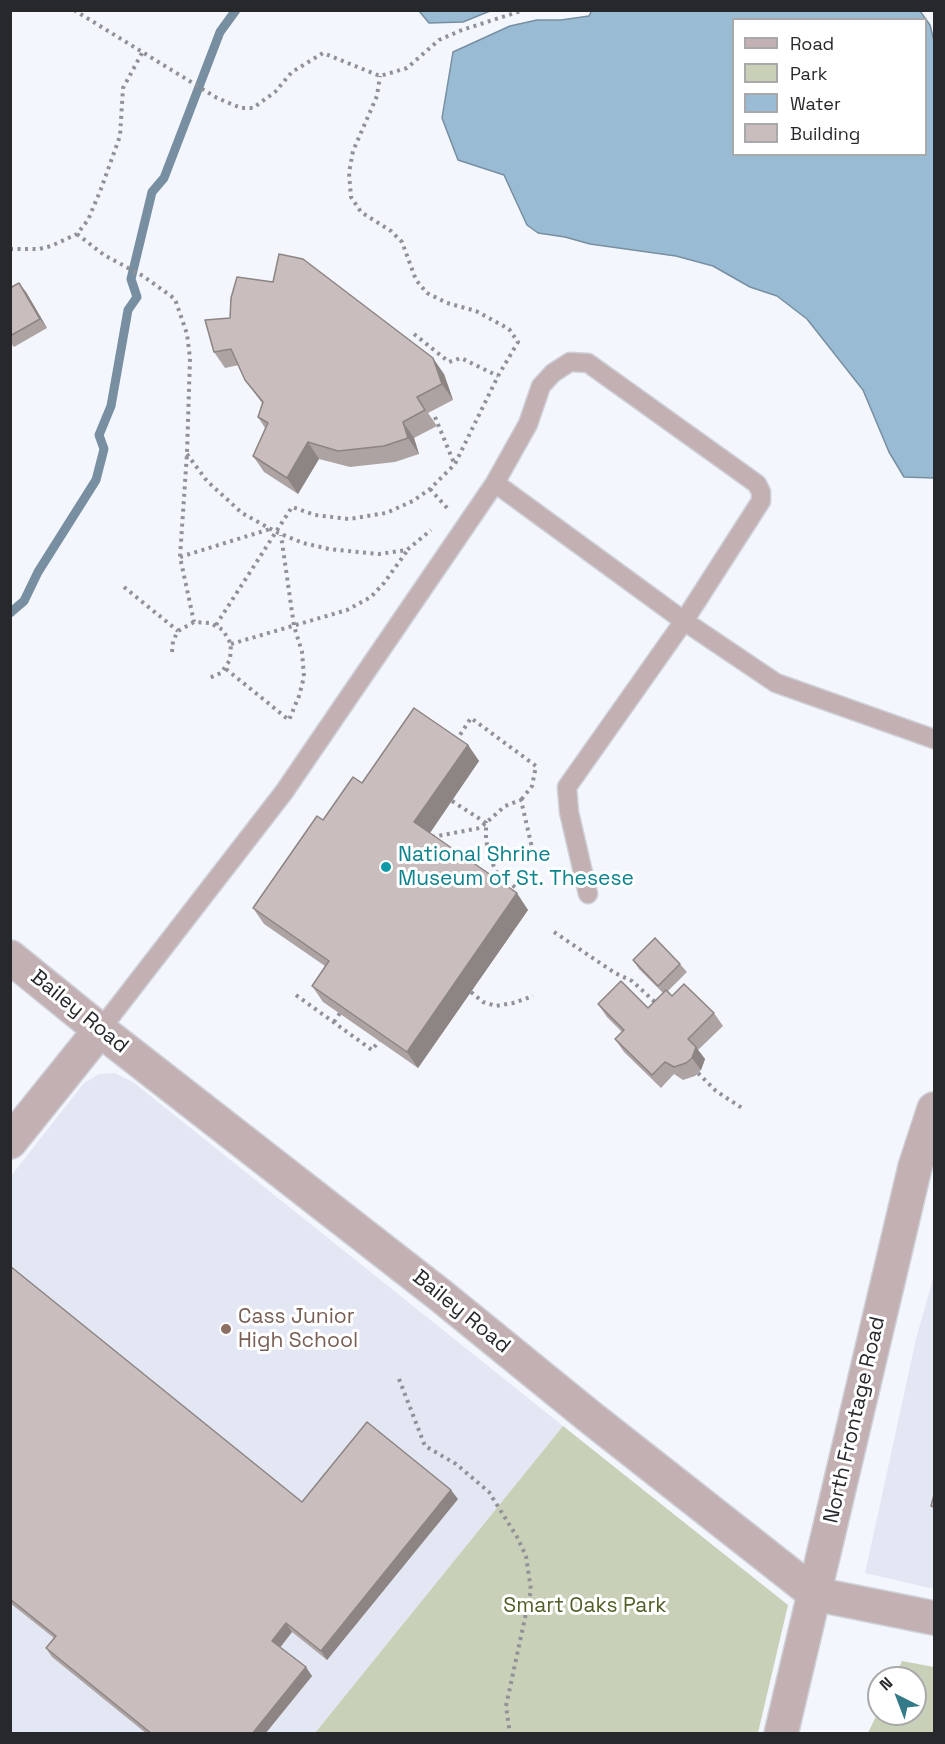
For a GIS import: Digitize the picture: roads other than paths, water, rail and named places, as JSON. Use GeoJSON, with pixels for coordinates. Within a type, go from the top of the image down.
{"type":"FeatureCollection","features":[{"type":"Feature","properties":{"kind":"street","name":"Bailey Road"},"geometry":{"type":"LineString","coordinates":[[10,957],[100,1030],[431,1287],[590,1417],[816,1594],[934,1618]]}},
{"type":"Feature","properties":{"kind":"street"},"geometry":{"type":"LineString","coordinates":[[10,1142],[100,1030]]}},
{"type":"Feature","properties":{"kind":"street","name":"North Frontage Road"},"geometry":{"type":"LineString","coordinates":[[782,1734],[915,1167],[934,1109]]}},
{"type":"Feature","properties":{"kind":"lane"},"geometry":{"type":"LineString","coordinates":[[100,1030],[284,792],[495,483],[528,424],[541,386],[553,373],[570,362],[588,363],[757,484],[762,492],[761,501],[684,621],[567,787],[569,812],[588,894]]}},
{"type":"Feature","properties":{"kind":"lane"},"geometry":{"type":"LineString","coordinates":[[495,483],[684,621],[776,683],[934,739]]}},
{"type":"Feature","properties":{"kind":"water"},"geometry":{"type":"Polygon","coordinates":[[[592,10],[920,11],[925,18],[732,18],[732,156],[927,156],[927,21],[930,25],[934,41],[934,478],[904,477],[889,452],[863,390],[807,319],[777,296],[750,287],[713,266],[676,256],[590,244],[538,233],[527,225],[504,175],[458,160],[442,118],[453,52],[510,26],[537,20],[561,20],[589,16],[592,10]]]}},
{"type":"Feature","properties":{"kind":"water"},"geometry":{"type":"Polygon","coordinates":[[[419,11],[490,11],[463,22],[429,23],[419,11]]]}},
{"type":"Feature","properties":{"kind":"waterway"},"geometry":{"type":"LineString","coordinates":[[10,613],[24,601],[38,572],[96,480],[104,449],[99,435],[111,406],[128,310],[137,297],[131,279],[152,192],[164,178],[220,32],[236,10]]}},
{"type":"Feature","properties":{"kind":"place","name":"National Shrine Museum of St. Thesese"},"geometry":{"type":"Point","coordinates":[386,867]}},
{"type":"Feature","properties":{"kind":"place","name":"Cass Junior High School"},"geometry":{"type":"Point","coordinates":[226,1329]}},
{"type":"Feature","properties":{"kind":"park label","name":"Smart Oaks Park"},"geometry":{"type":"Point","coordinates":[585,1606]}}]}
